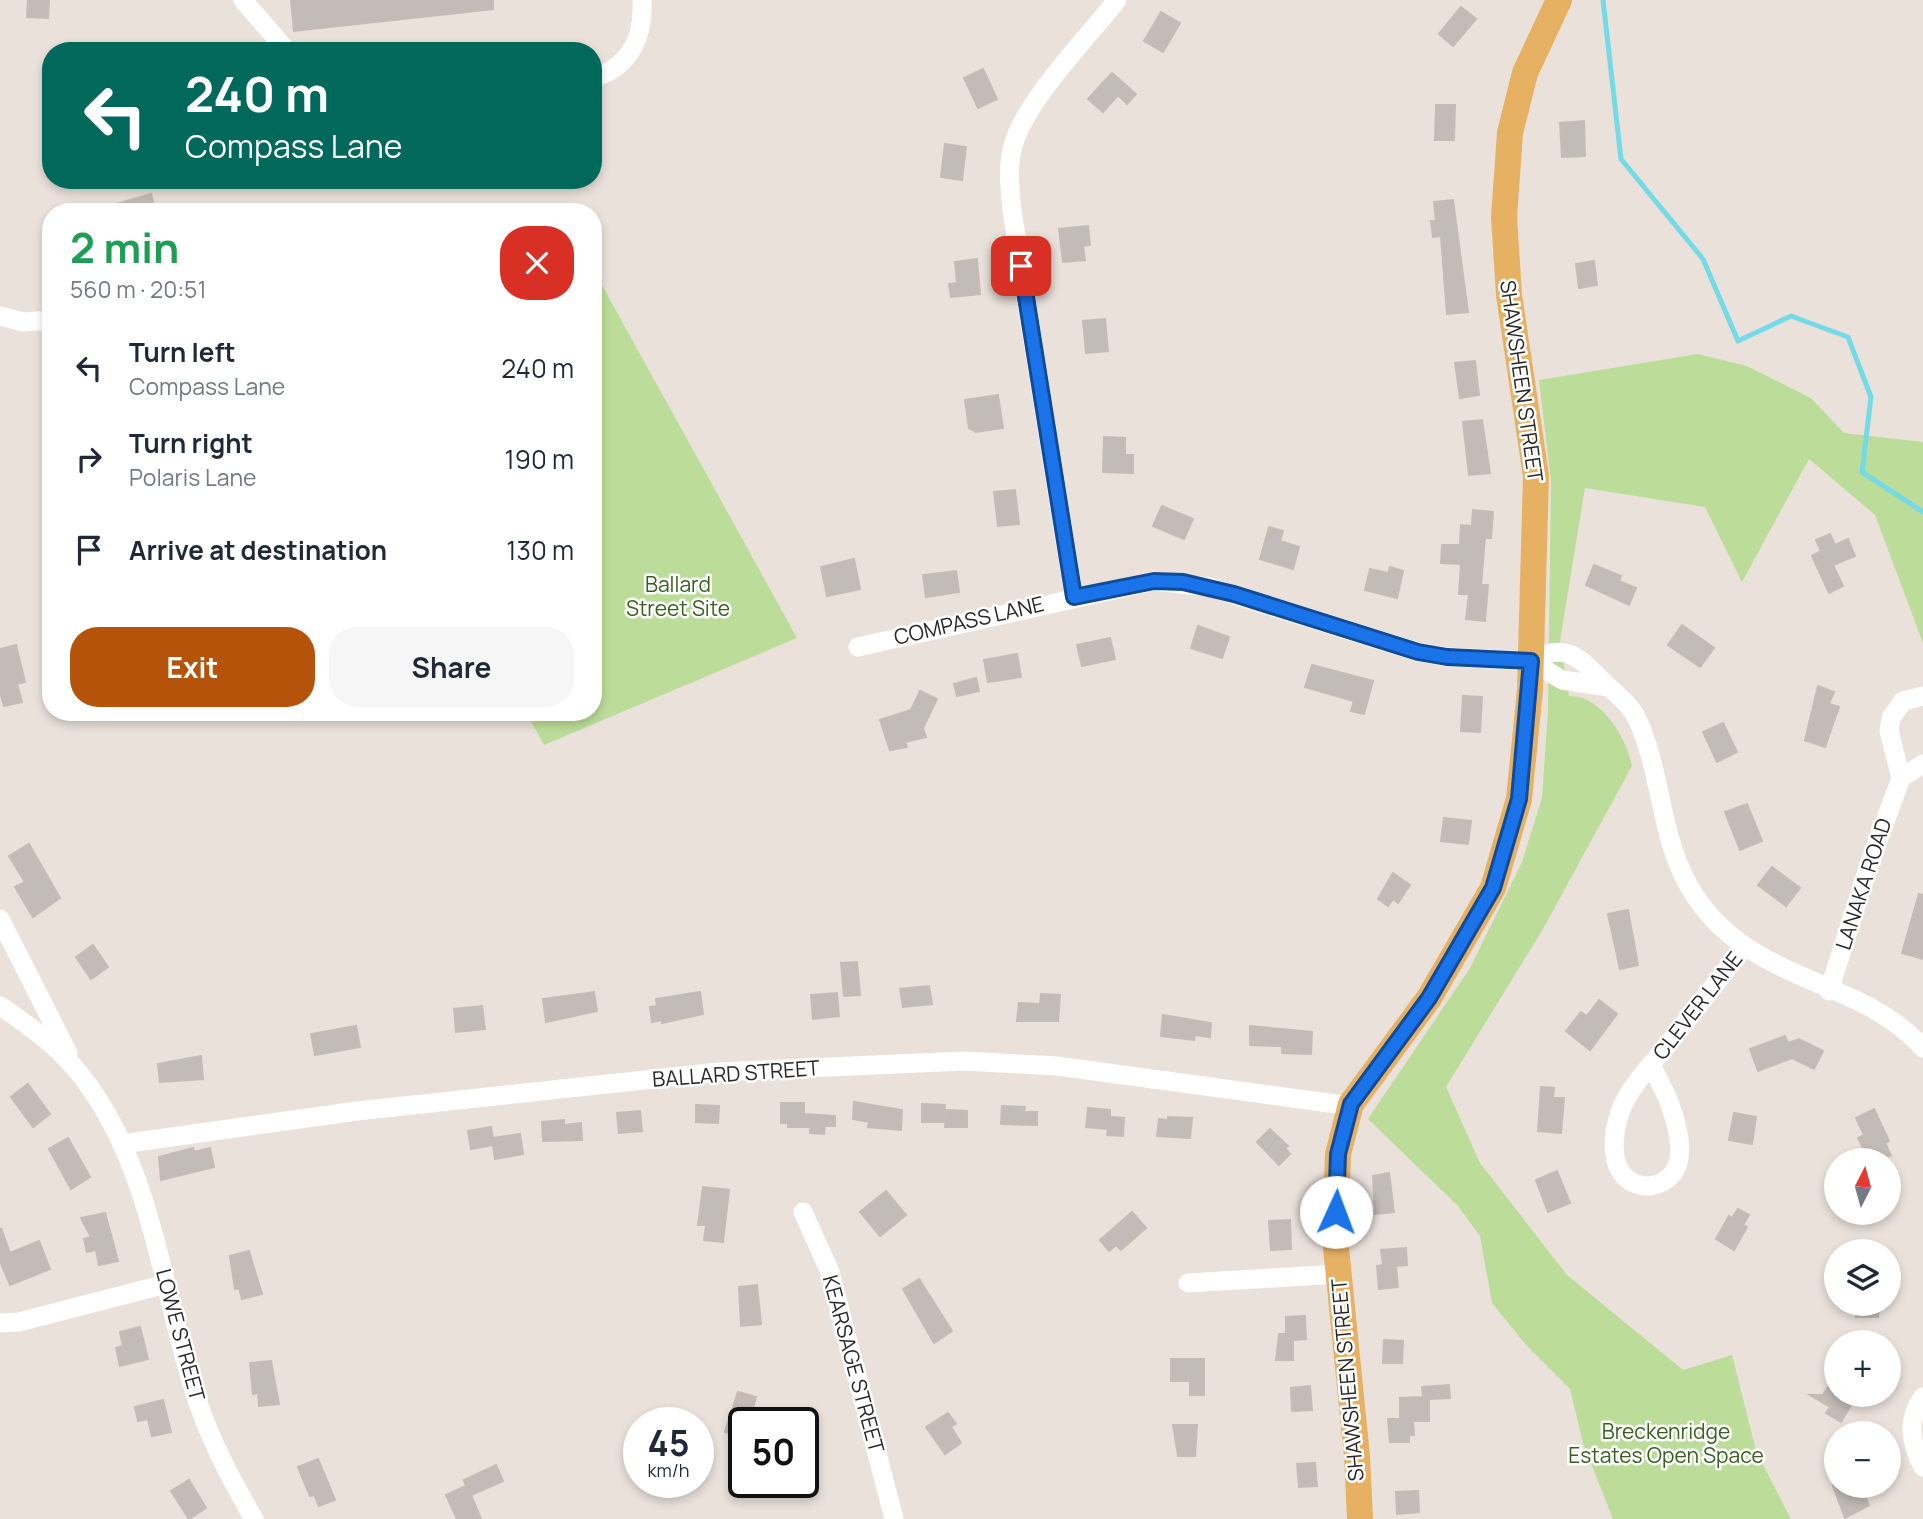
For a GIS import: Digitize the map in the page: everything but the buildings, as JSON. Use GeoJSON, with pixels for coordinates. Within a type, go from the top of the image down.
{"type":"FeatureCollection","features":[{"type":"Feature","properties":{"kind":"main road","name":"SHAWSHEEN STREET"},"geometry":{"type":"LineString","coordinates":[[1360,1519],[1335,1238],[1338,1154],[1351,1106],[1429,998],[1493,888],[1519,799],[1531,661],[1536,476],[1509,295],[1504,217],[1510,133],[1521,85],[1559,0]]}},
{"type":"Feature","properties":{"kind":"street"},"geometry":{"type":"LineString","coordinates":[[243,0],[279,42]]}},
{"type":"Feature","properties":{"kind":"street"},"geometry":{"type":"LineString","coordinates":[[602,76],[611,73],[634,47],[642,26],[642,0]]}},
{"type":"Feature","properties":{"kind":"street"},"geometry":{"type":"LineString","coordinates":[[1074,597],[1012,211],[1010,168],[1013,145],[1029,112],[1117,0]]}},
{"type":"Feature","properties":{"kind":"street"},"geometry":{"type":"LineString","coordinates":[[0,316],[23,322],[42,321]]}},
{"type":"Feature","properties":{"kind":"street","name":"COMPASS LANE"},"geometry":{"type":"LineString","coordinates":[[858,647],[1154,581],[1183,582],[1234,594],[1418,652],[1447,657],[1531,661],[1546,653],[1565,654],[1592,668],[1622,698],[1638,720],[1683,874],[1709,914],[1745,946],[1774,965],[1890,1019],[1923,1048]]}},
{"type":"Feature","properties":{"kind":"street"},"geometry":{"type":"LineString","coordinates":[[1923,696],[1903,701],[1891,718],[1889,731],[1901,778],[1923,764]]}},
{"type":"Feature","properties":{"kind":"street","name":"LANAKA ROAD"},"geometry":{"type":"LineString","coordinates":[[1829,990],[1875,845],[1901,778]]}},
{"type":"Feature","properties":{"kind":"street"},"geometry":{"type":"LineString","coordinates":[[0,919],[33,978],[76,1069]]}},
{"type":"Feature","properties":{"kind":"street","name":"CLEVER LANE"},"geometry":{"type":"LineString","coordinates":[[1651,1066],[1669,1098],[1679,1158],[1675,1171],[1666,1180],[1647,1186],[1634,1183],[1623,1176],[1616,1164],[1620,1110],[1651,1066],[1745,946]]}},
{"type":"Feature","properties":{"kind":"street"},"geometry":{"type":"LineString","coordinates":[[0,1006],[40,1034],[76,1069]]}},
{"type":"Feature","properties":{"kind":"street","name":"BALLARD STREET"},"geometry":{"type":"LineString","coordinates":[[122,1144],[357,1111],[718,1072],[964,1061],[1058,1066],[1351,1106]]}},
{"type":"Feature","properties":{"kind":"street","name":"LOWE STREET"},"geometry":{"type":"LineString","coordinates":[[76,1069],[122,1144],[148,1219],[203,1417],[229,1474],[254,1519]]}},
{"type":"Feature","properties":{"kind":"street","name":"KEARSAGE STREET"},"geometry":{"type":"LineString","coordinates":[[803,1212],[818,1240],[830,1272],[894,1519]]}},
{"type":"Feature","properties":{"kind":"street"},"geometry":{"type":"LineString","coordinates":[[1188,1283],[1339,1274]]}},
{"type":"Feature","properties":{"kind":"street"},"geometry":{"type":"LineString","coordinates":[[0,1323],[19,1322],[166,1284]]}},
{"type":"Feature","properties":{"kind":"street"},"geometry":{"type":"LineString","coordinates":[[1923,1397],[1913,1413],[1911,1427],[1914,1445],[1923,1466]]}},
{"type":"Feature","properties":{"kind":"green space","name":"Ballard Street Site"},"geometry":{"type":"Polygon","coordinates":[[[602,285],[797,638],[602,720],[602,285]]]}},
{"type":"Feature","properties":{"kind":"green space","name":"Breckenridge Estates Open Space"},"geometry":{"type":"Polygon","coordinates":[[[1698,354],[1747,366],[1811,398],[1844,433],[1923,442],[1923,643],[1875,515],[1809,459],[1742,582],[1705,507],[1585,488],[1560,641],[1569,696],[1592,702],[1611,720],[1625,743],[1632,766],[1543,929],[1446,1087],[1480,1163],[1567,1275],[1683,1370],[1732,1355],[1756,1451],[1791,1519],[1613,1519],[1583,1443],[1570,1389],[1527,1346],[1492,1303],[1480,1236],[1458,1206],[1368,1119],[1470,968],[1522,862],[1542,798],[1548,710],[1551,481],[1539,380],[1698,354]]]}},
{"type":"Feature","properties":{"kind":"green space","name":"Ballard Street Site"},"geometry":{"type":"Polygon","coordinates":[[[531,721],[601,721],[544,745],[531,721]]]}},
{"type":"Feature","properties":{"kind":"waterway"},"geometry":{"type":"LineString","coordinates":[[1603,0],[1621,159],[1703,259],[1738,341],[1791,316],[1848,337],[1871,397],[1862,472],[1923,512]]}},
{"type":"Feature","properties":{"kind":"route"},"geometry":{"type":"LineString","coordinates":[[1021,266],[1074,597],[1154,581],[1183,582],[1234,594],[1402,649],[1447,657],[1531,661],[1519,799],[1493,888],[1429,998],[1351,1104],[1338,1154],[1336,1212]]}}]}
